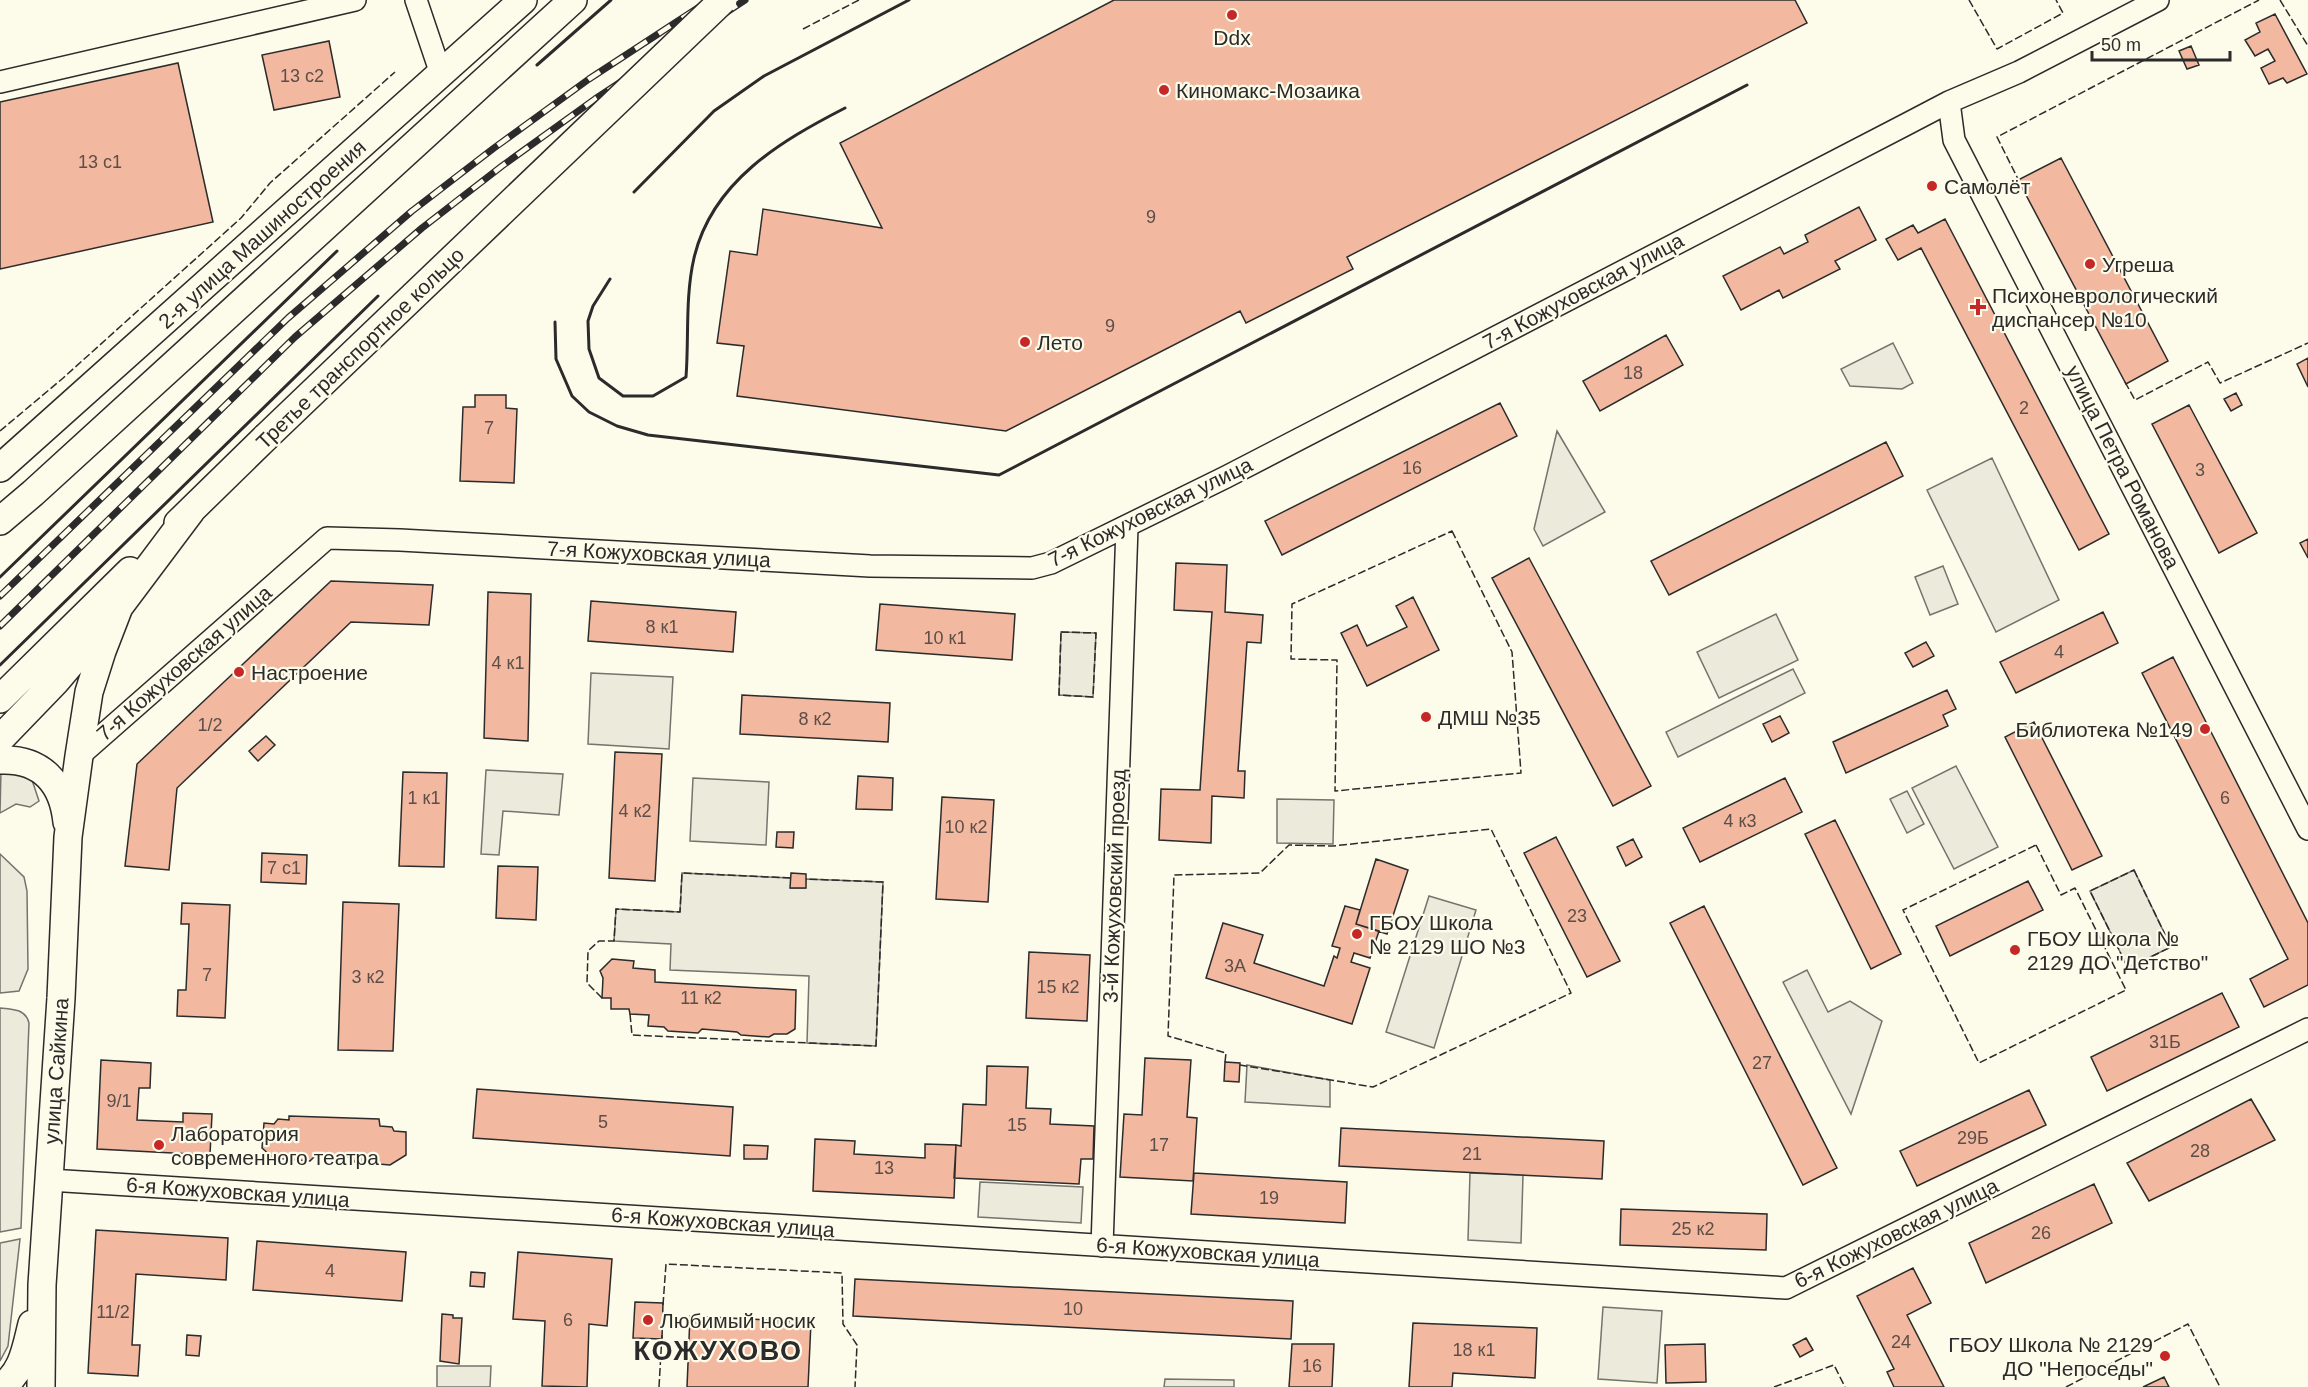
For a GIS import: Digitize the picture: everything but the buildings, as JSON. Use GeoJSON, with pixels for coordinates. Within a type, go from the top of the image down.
{"type":"FeatureCollection","features":[{"type":"Feature","properties":{"kind":"main road","name":"2-я улица Машиностроения"},"geometry":{"type":"LineString","coordinates":[[0,468],[523,0]]}},
{"type":"Feature","properties":{"kind":"main road"},"geometry":{"type":"LineString","coordinates":[[0,521],[573,0]]}},
{"type":"Feature","properties":{"kind":"main road","name":"Третье транспортное кольцо"},"geometry":{"type":"LineString","coordinates":[[0,699],[266,437],[723,0]]}},
{"type":"Feature","properties":{"kind":"main road"},"geometry":{"type":"LineString","coordinates":[[0,739],[56,681],[119,607],[191,511]]}},
{"type":"Feature","properties":{"kind":"main road","name":"улица Сайкина"},"geometry":{"type":"LineString","coordinates":[[41,1387],[42,1285],[61,998],[68,837],[89,692],[119,607]]}},
{"type":"Feature","properties":{"kind":"main road"},"geometry":{"type":"LineString","coordinates":[[0,760],[15,759],[30,762],[49,776],[65,809],[68,837]]}},
{"type":"Feature","properties":{"kind":"main road"},"geometry":{"type":"LineString","coordinates":[[1,1387],[11,1380],[21,1364],[42,1285]]}},
{"type":"Feature","properties":{"kind":"street"},"geometry":{"type":"LineString","coordinates":[[0,82],[355,0]]}},
{"type":"Feature","properties":{"kind":"street"},"geometry":{"type":"LineString","coordinates":[[416,0],[441,74]]}},
{"type":"Feature","properties":{"kind":"street","name":"7-я Кожуховская улица"},"geometry":{"type":"LineString","coordinates":[[78,756],[327,538],[870,566],[1032,568],[1051,563],[1350,414],[1949,102],[2019,72],[2158,0]]}},
{"type":"Feature","properties":{"kind":"street","name":"улица Петра Романова"},"geometry":{"type":"LineString","coordinates":[[1949,102],[1954,140],[2308,830]]}},
{"type":"Feature","properties":{"kind":"street","name":"3-й Кожуховский проезд"},"geometry":{"type":"LineString","coordinates":[[1102,1246],[1127,527]]}},
{"type":"Feature","properties":{"kind":"street","name":"6-я Кожуховская улица"},"geometry":{"type":"LineString","coordinates":[[49,1180],[1786,1288],[2308,1029]]}},
{"type":"Feature","properties":{"kind":"shaded area"},"geometry":{"type":"Polygon","coordinates":[[[1893,343],[1913,383],[1902,389],[1850,386],[1841,369],[1893,343]]]}},
{"type":"Feature","properties":{"kind":"shaded area"},"geometry":{"type":"Polygon","coordinates":[[[1557,431],[1605,512],[1543,546],[1534,529],[1557,431]]]}},
{"type":"Feature","properties":{"kind":"shaded area"},"geometry":{"type":"Polygon","coordinates":[[[1992,458],[2059,600],[1996,632],[1927,490],[1992,458]]]}},
{"type":"Feature","properties":{"kind":"shaded area"},"geometry":{"type":"Polygon","coordinates":[[[1943,566],[1958,604],[1930,615],[1915,577],[1943,566]]]}},
{"type":"Feature","properties":{"kind":"shaded area"},"geometry":{"type":"Polygon","coordinates":[[[1776,614],[1798,660],[1719,698],[1697,652],[1776,614]]]}},
{"type":"Feature","properties":{"kind":"shaded area"},"geometry":{"type":"Polygon","coordinates":[[[1061,632],[1096,633],[1093,697],[1059,695],[1061,632]]]}},
{"type":"Feature","properties":{"kind":"shaded area"},"geometry":{"type":"Polygon","coordinates":[[[1793,669],[1805,693],[1678,757],[1666,732],[1793,669]]]}},
{"type":"Feature","properties":{"kind":"shaded area"},"geometry":{"type":"Polygon","coordinates":[[[591,673],[673,677],[669,749],[588,744],[591,673]]]}},
{"type":"Feature","properties":{"kind":"shaded area"},"geometry":{"type":"Polygon","coordinates":[[[1956,766],[1998,847],[1954,869],[1912,788],[1956,766]]]}},
{"type":"Feature","properties":{"kind":"shaded area"},"geometry":{"type":"Polygon","coordinates":[[[1,770],[31,777],[39,801],[30,807],[16,804],[0,813],[1,770]]]}},
{"type":"Feature","properties":{"kind":"shaded area"},"geometry":{"type":"Polygon","coordinates":[[[486,770],[563,774],[559,815],[503,811],[499,855],[481,854],[486,770]]]}},
{"type":"Feature","properties":{"kind":"shaded area"},"geometry":{"type":"Polygon","coordinates":[[[693,778],[769,782],[766,845],[690,841],[693,778]]]}},
{"type":"Feature","properties":{"kind":"shaded area"},"geometry":{"type":"Polygon","coordinates":[[[1907,791],[1924,824],[1907,833],[1890,799],[1907,791]]]}},
{"type":"Feature","properties":{"kind":"shaded area"},"geometry":{"type":"Polygon","coordinates":[[[1277,799],[1334,800],[1333,844],[1277,843],[1277,799]]]}},
{"type":"Feature","properties":{"kind":"shaded area"},"geometry":{"type":"Polygon","coordinates":[[[0,854],[24,877],[27,891],[28,969],[19,991],[0,993],[0,854]]]}},
{"type":"Feature","properties":{"kind":"shaded area"},"geometry":{"type":"Polygon","coordinates":[[[2134,870],[2171,947],[2128,968],[2090,891],[2134,870]]]}},
{"type":"Feature","properties":{"kind":"shaded area"},"geometry":{"type":"Polygon","coordinates":[[[682,873],[791,878],[791,888],[805,888],[806,879],[883,882],[876,1046],[807,1043],[809,976],[670,970],[671,944],[614,941],[616,909],[680,912],[682,873]]]}},
{"type":"Feature","properties":{"kind":"shaded area"},"geometry":{"type":"Polygon","coordinates":[[[1429,896],[1476,910],[1434,1048],[1386,1032],[1429,896]]]}},
{"type":"Feature","properties":{"kind":"shaded area"},"geometry":{"type":"Polygon","coordinates":[[[1807,970],[1828,1012],[1850,1001],[1882,1021],[1851,1114],[1783,982],[1807,970]]]}},
{"type":"Feature","properties":{"kind":"shaded area"},"geometry":{"type":"Polygon","coordinates":[[[0,1008],[22,1012],[29,1023],[21,1228],[0,1232],[0,1008]]]}},
{"type":"Feature","properties":{"kind":"shaded area"},"geometry":{"type":"Polygon","coordinates":[[[1247,1065],[1330,1080],[1330,1107],[1245,1102],[1247,1065]]]}},
{"type":"Feature","properties":{"kind":"shaded area"},"geometry":{"type":"Polygon","coordinates":[[[1470,1173],[1523,1175],[1521,1243],[1468,1240],[1470,1173]]]}},
{"type":"Feature","properties":{"kind":"shaded area"},"geometry":{"type":"Polygon","coordinates":[[[980,1182],[1083,1187],[1081,1223],[978,1217],[980,1182]]]}},
{"type":"Feature","properties":{"kind":"shaded area"},"geometry":{"type":"Polygon","coordinates":[[[20,1239],[8,1346],[0,1361],[0,1243],[20,1239]]]}},
{"type":"Feature","properties":{"kind":"shaded area"},"geometry":{"type":"Polygon","coordinates":[[[1603,1307],[1662,1311],[1657,1383],[1598,1379],[1603,1307]]]}},
{"type":"Feature","properties":{"kind":"shaded area"},"geometry":{"type":"Polygon","coordinates":[[[437,1366],[491,1366],[490,1387],[437,1387],[437,1366]]]}},
{"type":"Feature","properties":{"kind":"shaded area"},"geometry":{"type":"Polygon","coordinates":[[[1165,1379],[1234,1380],[1234,1387],[1164,1387],[1165,1379]]]}},
{"type":"Feature","properties":{"kind":"railway"},"geometry":{"type":"LineString","coordinates":[[0,596],[288,318],[412,211],[589,79],[710,0]]}},
{"type":"Feature","properties":{"kind":"railway"},"geometry":{"type":"LineString","coordinates":[[0,626],[295,337],[422,228],[502,166],[595,99],[745,0]]}},
{"type":"Feature","properties":{"kind":"fence"},"geometry":{"type":"LineString","coordinates":[[803,29],[859,0]]}},
{"type":"Feature","properties":{"kind":"fence"},"geometry":{"type":"LineString","coordinates":[[1969,0],[1997,49],[2063,13],[2056,0]]}},
{"type":"Feature","properties":{"kind":"fence"},"geometry":{"type":"LineString","coordinates":[[2020,183],[1997,137],[2259,0]]}},
{"type":"Feature","properties":{"kind":"fence"},"geometry":{"type":"LineString","coordinates":[[2280,0],[2308,46]]}},
{"type":"Feature","properties":{"kind":"fence"},"geometry":{"type":"LineString","coordinates":[[0,431],[62,379],[241,218],[270,183],[395,72]]}},
{"type":"Feature","properties":{"kind":"fence"},"geometry":{"type":"LineString","coordinates":[[2125,382],[2135,400],[2208,362],[2220,383],[2308,343]]}},
{"type":"Feature","properties":{"kind":"fence"},"geometry":{"type":"LineString","coordinates":[[1452,531],[1512,652],[1521,773],[1335,791],[1337,660],[1291,659],[1292,604],[1452,531]]}},
{"type":"Feature","properties":{"kind":"fence"},"geometry":{"type":"LineString","coordinates":[[1061,632],[1096,633],[1093,697],[1059,695],[1061,632]]}},
{"type":"Feature","properties":{"kind":"fence"},"geometry":{"type":"LineString","coordinates":[[1225,1062],[1226,1053],[1168,1036],[1174,875],[1260,873],[1289,845],[1333,846],[1491,829],[1571,993],[1373,1087],[1240,1065]]}},
{"type":"Feature","properties":{"kind":"fence"},"geometry":{"type":"LineString","coordinates":[[2036,845],[2061,895],[2075,888],[2126,990],[1979,1063],[1903,910],[2036,845]]}},
{"type":"Feature","properties":{"kind":"fence"},"geometry":{"type":"LineString","coordinates":[[2134,870],[2171,947],[2128,968],[2090,891],[2134,870]]}},
{"type":"Feature","properties":{"kind":"fence"},"geometry":{"type":"LineString","coordinates":[[602,998],[587,983],[588,951],[599,941],[614,941],[616,909],[680,912],[682,873],[791,878]]}},
{"type":"Feature","properties":{"kind":"fence"},"geometry":{"type":"LineString","coordinates":[[630,1014],[632,1035],[876,1046],[883,882],[806,879]]}},
{"type":"Feature","properties":{"kind":"fence"},"geometry":{"type":"LineString","coordinates":[[663,1305],[666,1264],[842,1273],[843,1324],[857,1345],[855,1387]]}},
{"type":"Feature","properties":{"kind":"fence"},"geometry":{"type":"LineString","coordinates":[[2066,1387],[2188,1324],[2220,1387]]}},
{"type":"Feature","properties":{"kind":"fence"},"geometry":{"type":"LineString","coordinates":[[659,1387],[662,1335]]}},
{"type":"Feature","properties":{"kind":"fence"},"geometry":{"type":"LineString","coordinates":[[1774,1387],[1834,1365],[1845,1387]]}},
{"type":"Feature","properties":{"kind":"wall"},"geometry":{"type":"LineString","coordinates":[[537,65],[611,0]]}},
{"type":"Feature","properties":{"kind":"wall"},"geometry":{"type":"LineString","coordinates":[[634,192],[714,111],[764,76],[909,0]]}},
{"type":"Feature","properties":{"kind":"wall"},"geometry":{"type":"LineString","coordinates":[[555,322],[556,359],[572,396],[589,412],[617,426],[648,435],[999,475],[1747,85]]}},
{"type":"Feature","properties":{"kind":"wall"},"geometry":{"type":"LineString","coordinates":[[610,279],[593,306],[588,321],[589,349],[599,378],[623,396],[653,396],[686,377],[691,273],[703,231],[716,207],[752,166],[797,135],[845,108]]}},
{"type":"Feature","properties":{"kind":"wall"},"geometry":{"type":"LineString","coordinates":[[0,577],[337,251]]}},
{"type":"Feature","properties":{"kind":"wall"},"geometry":{"type":"LineString","coordinates":[[0,665],[378,296]]}},
{"type":"Feature","properties":{"kind":"place","name":"Ddx"},"geometry":{"type":"Point","coordinates":[1232,15]}},
{"type":"Feature","properties":{"kind":"place","name":"Киномакс-Мозаика"},"geometry":{"type":"Point","coordinates":[1164,90]}},
{"type":"Feature","properties":{"kind":"place","name":"Самолёт"},"geometry":{"type":"Point","coordinates":[1932,186]}},
{"type":"Feature","properties":{"kind":"place","name":"Угреша"},"geometry":{"type":"Point","coordinates":[2090,264]}},
{"type":"Feature","properties":{"kind":"place","name":"Психоневрологический диспансер №10"},"geometry":{"type":"Point","coordinates":[1978,307]}},
{"type":"Feature","properties":{"kind":"place","name":"Лето"},"geometry":{"type":"Point","coordinates":[1025,342]}},
{"type":"Feature","properties":{"kind":"place","name":"Настроение"},"geometry":{"type":"Point","coordinates":[239,672]}},
{"type":"Feature","properties":{"kind":"place","name":"ДМШ №35"},"geometry":{"type":"Point","coordinates":[1426,717]}},
{"type":"Feature","properties":{"kind":"place","name":"Библиотека №149"},"geometry":{"type":"Point","coordinates":[2205,729]}},
{"type":"Feature","properties":{"kind":"place","name":"ГБОУ Школа № 2129 ШО №3"},"geometry":{"type":"Point","coordinates":[1357,934]}},
{"type":"Feature","properties":{"kind":"place","name":"ГБОУ Школа № 2129 ДО \"Детство\""},"geometry":{"type":"Point","coordinates":[2015,950]}},
{"type":"Feature","properties":{"kind":"place","name":"Лаборатория современного театра"},"geometry":{"type":"Point","coordinates":[159,1145]}},
{"type":"Feature","properties":{"kind":"place","name":"Любимый носик"},"geometry":{"type":"Point","coordinates":[648,1320]}},
{"type":"Feature","properties":{"kind":"place","name":"ГБОУ Школа № 2129 ДО \"Непоседы\""},"geometry":{"type":"Point","coordinates":[2165,1356]}},
{"type":"Feature","properties":{"kind":"district","name":"КОЖУХОВО"},"geometry":{"type":"Point","coordinates":[718,1351]}}]}
